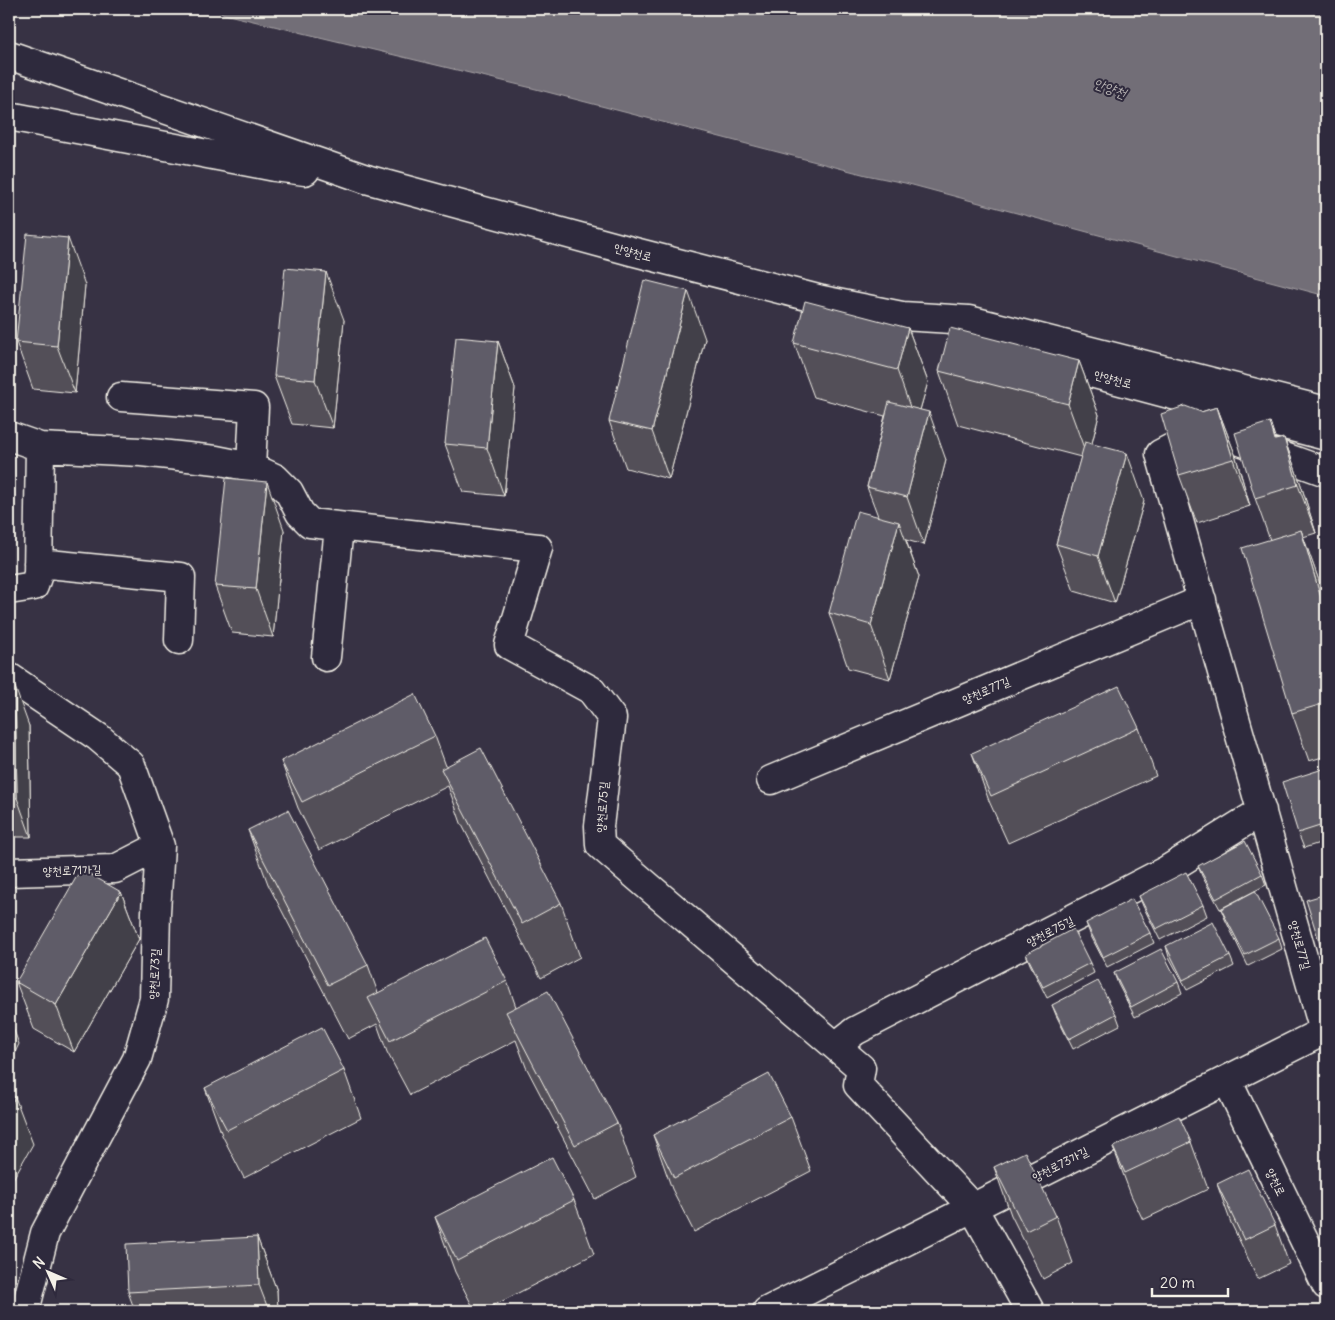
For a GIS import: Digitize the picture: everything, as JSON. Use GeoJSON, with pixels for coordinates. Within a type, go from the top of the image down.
{"type":"FeatureCollection","features":[{"type":"Feature","properties":{"kind":"main road"},"geometry":{"type":"LineString","coordinates":[[9,55],[366,179]]}},
{"type":"Feature","properties":{"kind":"main road"},"geometry":{"type":"LineString","coordinates":[[9,116],[275,167],[366,179]]}},
{"type":"Feature","properties":{"kind":"main road","name":"안양천로"},"geometry":{"type":"LineString","coordinates":[[366,179],[631,251],[822,300],[902,316],[969,320],[1326,411]]}},
{"type":"Feature","properties":{"kind":"main road","name":"안양천로"},"geometry":{"type":"LineString","coordinates":[[902,316],[943,334],[1326,436]]}},
{"type":"Feature","properties":{"kind":"main road"},"geometry":{"type":"LineString","coordinates":[[121,397],[254,407],[251,467]]}},
{"type":"Feature","properties":{"kind":"main road"},"geometry":{"type":"LineString","coordinates":[[9,436],[40,446],[141,452],[216,460],[251,467],[275,478],[289,492],[300,513],[310,523],[340,527],[326,657]]}},
{"type":"Feature","properties":{"kind":"main road","name":"양천로77길"},"geometry":{"type":"LineString","coordinates":[[1325,1030],[1160,454],[1191,438],[1228,437],[1326,472]]}},
{"type":"Feature","properties":{"kind":"main road"},"geometry":{"type":"LineString","coordinates":[[9,590],[34,586],[38,574],[40,446]]}},
{"type":"Feature","properties":{"kind":"main road","name":"양천로75길"},"geometry":{"type":"LineString","coordinates":[[340,527],[538,548],[509,645],[591,690],[612,718],[598,826],[600,845],[861,1068],[858,1084],[973,1208],[1030,1311]]}},
{"type":"Feature","properties":{"kind":"main road"},"geometry":{"type":"LineString","coordinates":[[38,562],[181,577],[179,640]]}},
{"type":"Feature","properties":{"kind":"main road","name":"양천로77길"},"geometry":{"type":"LineString","coordinates":[[771,780],[1202,600]]}},
{"type":"Feature","properties":{"kind":"main road","name":"양천로73길"},"geometry":{"type":"LineString","coordinates":[[9,677],[98,737],[131,765],[160,846],[154,999],[137,1059],[45,1233],[25,1311]]}},
{"type":"Feature","properties":{"kind":"main road","name":"양천로75길"},"geometry":{"type":"LineString","coordinates":[[836,1046],[855,1031],[1167,870],[1262,811]]}},
{"type":"Feature","properties":{"kind":"main road","name":"양천로71가길"},"geometry":{"type":"LineString","coordinates":[[9,872],[115,869],[160,846]]}},
{"type":"Feature","properties":{"kind":"main road","name":"양천로73가길"},"geometry":{"type":"LineString","coordinates":[[767,1311],[1325,1030]]}},
{"type":"Feature","properties":{"kind":"main road","name":"양천로"},"geometry":{"type":"LineString","coordinates":[[1227,1080],[1326,1285]]}},
{"type":"Feature","properties":{"kind":"water","name":"안양천"},"geometry":{"type":"Polygon","coordinates":[[[216,9],[1326,9],[1326,296],[905,183],[866,175],[532,88],[224,14],[216,9]]]}},
{"type":"Feature","properties":{"kind":"building"},"geometry":{"type":"Polygon","coordinates":[[[27,234],[68,238],[57,346],[16,342],[27,234]]]}},
{"type":"Feature","properties":{"kind":"building"},"geometry":{"type":"Polygon","coordinates":[[[285,268],[326,272],[315,380],[274,376],[285,268]]]}},
{"type":"Feature","properties":{"kind":"building"},"geometry":{"type":"Polygon","coordinates":[[[644,280],[688,291],[652,431],[609,421],[644,280]]]}},
{"type":"Feature","properties":{"kind":"building"},"geometry":{"type":"Polygon","coordinates":[[[805,301],[908,328],[897,370],[794,343],[805,301]]]}},
{"type":"Feature","properties":{"kind":"building"},"geometry":{"type":"Polygon","coordinates":[[[950,328],[1079,361],[1068,404],[939,371],[950,328]]]}},
{"type":"Feature","properties":{"kind":"building"},"geometry":{"type":"Polygon","coordinates":[[[456,337],[498,341],[487,448],[445,444],[456,337]]]}},
{"type":"Feature","properties":{"kind":"building"},"geometry":{"type":"Polygon","coordinates":[[[889,402],[929,412],[907,497],[867,487],[889,402]]]}},
{"type":"Feature","properties":{"kind":"building"},"geometry":{"type":"Polygon","coordinates":[[[1185,406],[1201,412],[1217,407],[1233,459],[1179,475],[1161,414],[1185,406]]]}},
{"type":"Feature","properties":{"kind":"building"},"geometry":{"type":"Polygon","coordinates":[[[1270,422],[1275,440],[1284,438],[1298,485],[1255,498],[1235,433],[1270,422]]]}},
{"type":"Feature","properties":{"kind":"building"},"geometry":{"type":"Polygon","coordinates":[[[1085,442],[1127,453],[1098,556],[1056,544],[1085,442]]]}},
{"type":"Feature","properties":{"kind":"building"},"geometry":{"type":"Polygon","coordinates":[[[226,478],[267,482],[256,589],[215,586],[226,478]]]}},
{"type":"Feature","properties":{"kind":"building"},"geometry":{"type":"Polygon","coordinates":[[[857,511],[899,522],[871,625],[829,613],[857,511]]]}},
{"type":"Feature","properties":{"kind":"building"},"geometry":{"type":"Polygon","coordinates":[[[1301,530],[1326,615],[1326,703],[1292,713],[1242,548],[1301,530]]]}},
{"type":"Feature","properties":{"kind":"building"},"geometry":{"type":"Polygon","coordinates":[[[1119,686],[1139,728],[991,796],[972,753],[1119,686]]]}},
{"type":"Feature","properties":{"kind":"building"},"geometry":{"type":"Polygon","coordinates":[[[9,687],[15,687],[17,798],[9,798],[9,687]]]}},
{"type":"Feature","properties":{"kind":"building"},"geometry":{"type":"Polygon","coordinates":[[[415,694],[435,736],[302,802],[281,761],[415,694]]]}},
{"type":"Feature","properties":{"kind":"building"},"geometry":{"type":"Polygon","coordinates":[[[481,748],[561,903],[522,924],[441,769],[481,748]]]}},
{"type":"Feature","properties":{"kind":"building"},"geometry":{"type":"Polygon","coordinates":[[[1326,768],[1326,824],[1298,833],[1282,782],[1326,768]]]}},
{"type":"Feature","properties":{"kind":"building"},"geometry":{"type":"Polygon","coordinates":[[[288,810],[368,965],[328,985],[248,830],[288,810]]]}},
{"type":"Feature","properties":{"kind":"building"},"geometry":{"type":"Polygon","coordinates":[[[1245,841],[1262,874],[1216,899],[1198,866],[1245,841]]]}},
{"type":"Feature","properties":{"kind":"building"},"geometry":{"type":"Polygon","coordinates":[[[81,869],[121,892],[56,1005],[16,982],[81,869]]]}},
{"type":"Feature","properties":{"kind":"building"},"geometry":{"type":"Polygon","coordinates":[[[1186,872],[1203,905],[1156,929],[1139,896],[1186,872]]]}},
{"type":"Feature","properties":{"kind":"building"},"geometry":{"type":"Polygon","coordinates":[[[1255,891],[1279,938],[1245,955],[1221,909],[1255,891]]]}},
{"type":"Feature","properties":{"kind":"building"},"geometry":{"type":"Polygon","coordinates":[[[1326,894],[1326,957],[1324,957],[1306,900],[1326,894]]]}},
{"type":"Feature","properties":{"kind":"building"},"geometry":{"type":"Polygon","coordinates":[[[1132,899],[1150,933],[1103,957],[1086,923],[1132,899]]]}},
{"type":"Feature","properties":{"kind":"building"},"geometry":{"type":"Polygon","coordinates":[[[1213,922],[1230,956],[1183,980],[1166,946],[1213,922]]]}},
{"type":"Feature","properties":{"kind":"building"},"geometry":{"type":"Polygon","coordinates":[[[1073,929],[1090,963],[1043,987],[1026,954],[1073,929]]]}},
{"type":"Feature","properties":{"kind":"building"},"geometry":{"type":"Polygon","coordinates":[[[485,938],[507,981],[390,1041],[368,998],[485,938]]]}},
{"type":"Feature","properties":{"kind":"building"},"geometry":{"type":"Polygon","coordinates":[[[1161,949],[1178,982],[1131,1007],[1114,973],[1161,949]]]}},
{"type":"Feature","properties":{"kind":"building"},"geometry":{"type":"Polygon","coordinates":[[[1098,981],[1116,1014],[1069,1039],[1052,1005],[1098,981]]]}},
{"type":"Feature","properties":{"kind":"building"},"geometry":{"type":"Polygon","coordinates":[[[548,991],[617,1123],[575,1145],[506,1012],[548,991]]]}},
{"type":"Feature","properties":{"kind":"building"},"geometry":{"type":"Polygon","coordinates":[[[322,1027],[344,1070],[227,1130],[205,1088],[322,1027]]]}},
{"type":"Feature","properties":{"kind":"building"},"geometry":{"type":"Polygon","coordinates":[[[769,1074],[791,1117],[674,1178],[653,1135],[769,1074]]]}},
{"type":"Feature","properties":{"kind":"building"},"geometry":{"type":"Polygon","coordinates":[[[9,1093],[15,1097],[9,1108],[9,1093]]]}},
{"type":"Feature","properties":{"kind":"building"},"geometry":{"type":"Polygon","coordinates":[[[1179,1116],[1191,1142],[1125,1173],[1113,1147],[1179,1116]]]}},
{"type":"Feature","properties":{"kind":"building"},"geometry":{"type":"Polygon","coordinates":[[[1025,1152],[1056,1216],[1026,1231],[994,1167],[1025,1152]]]}},
{"type":"Feature","properties":{"kind":"building"},"geometry":{"type":"Polygon","coordinates":[[[552,1157],[574,1200],[457,1261],[435,1217],[552,1157]]]}},
{"type":"Feature","properties":{"kind":"building"},"geometry":{"type":"Polygon","coordinates":[[[1248,1169],[1275,1225],[1244,1240],[1217,1184],[1248,1169]]]}},
{"type":"Feature","properties":{"kind":"building"},"geometry":{"type":"Polygon","coordinates":[[[257,1237],[259,1285],[128,1292],[126,1244],[257,1237]]]}},
{"type":"Feature","properties":{"kind":"building"},"geometry":{"type":"Polygon","coordinates":[[[801,1306],[803,1311],[791,1311],[801,1306]]]}}]}
